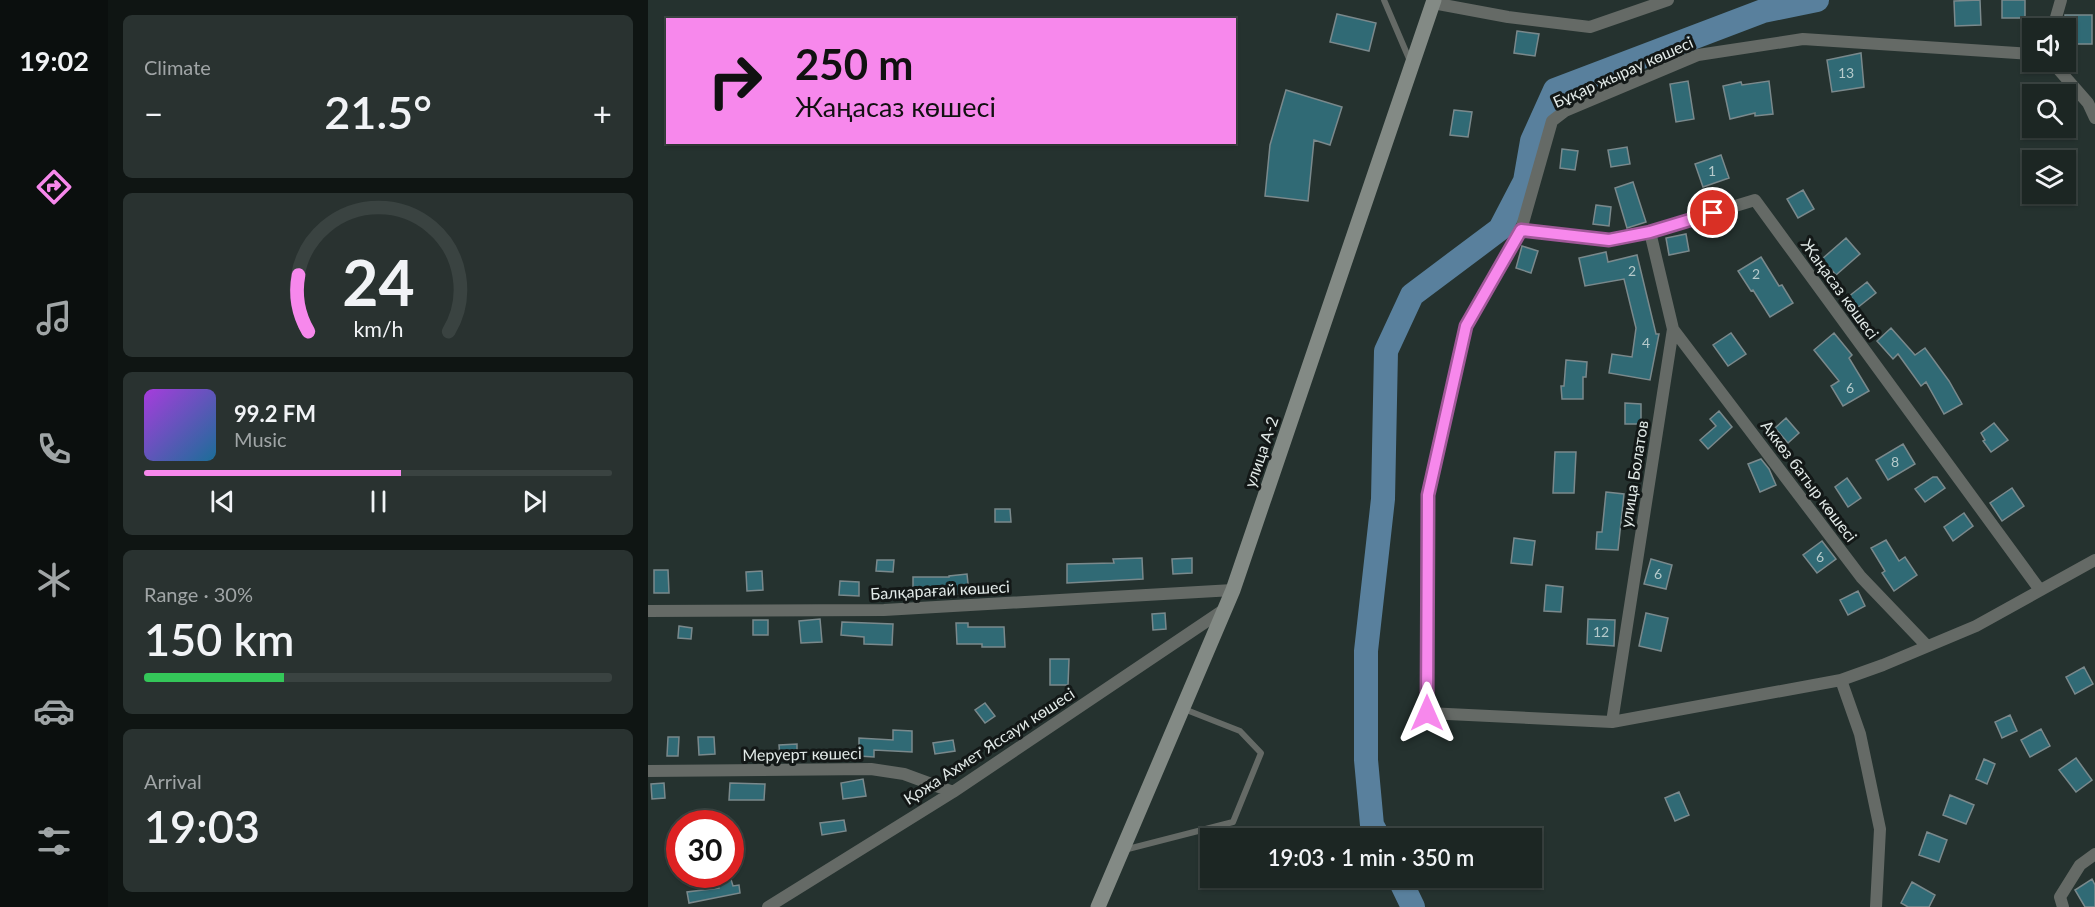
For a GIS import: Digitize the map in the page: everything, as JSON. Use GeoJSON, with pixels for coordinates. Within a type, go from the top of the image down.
{"type":"FeatureCollection","features":[{"type":"Feature","properties":{"kind":"main road","name":"улица А-2"},"geometry":{"type":"LineString","coordinates":[[1098,907],[1233,591],[1434,1]]}},
{"type":"Feature","properties":{"kind":"street"},"geometry":{"type":"LineString","coordinates":[[1434,1],[1508,17],[1590,27],[1668,0]]}},
{"type":"Feature","properties":{"kind":"street"},"geometry":{"type":"LineString","coordinates":[[2056,18],[2061,0]]}},
{"type":"Feature","properties":{"kind":"street","name":"Бұқар жырау көшесі"},"geometry":{"type":"LineString","coordinates":[[1612,722],[1427,713],[1428,495],[1466,326],[1521,230],[1552,121],[1565,111],[1698,55],[1803,39],[2022,53]]}},
{"type":"Feature","properties":{"kind":"street"},"geometry":{"type":"LineString","coordinates":[[2061,72],[2088,103],[2095,118]]}},
{"type":"Feature","properties":{"kind":"street","name":"Жаңасаз көшесі"},"geometry":{"type":"LineString","coordinates":[[1521,230],[1609,240],[1650,232],[1755,200],[2040,590]]}},
{"type":"Feature","properties":{"kind":"street","name":"улица Болатов"},"geometry":{"type":"LineString","coordinates":[[1612,722],[1674,329],[1650,232]]}},
{"type":"Feature","properties":{"kind":"street","name":"Аккөз батыр көшесі"},"geometry":{"type":"LineString","coordinates":[[1674,329],[1862,577],[1927,646]]}},
{"type":"Feature","properties":{"kind":"street"},"geometry":{"type":"LineString","coordinates":[[1612,722],[1841,680],[1976,626],[2095,560]]}},
{"type":"Feature","properties":{"kind":"street","name":"Балқарағай көшесі"},"geometry":{"type":"LineString","coordinates":[[648,611],[884,610],[1233,591]]}},
{"type":"Feature","properties":{"kind":"street","name":"Қожа Ахмет Яссауи көшесі"},"geometry":{"type":"LineString","coordinates":[[768,907],[953,792],[1225,609]]}},
{"type":"Feature","properties":{"kind":"street"},"geometry":{"type":"LineString","coordinates":[[1841,680],[1860,734],[1880,829],[1876,907]]}},
{"type":"Feature","properties":{"kind":"street","name":"Меруерт көшесі"},"geometry":{"type":"LineString","coordinates":[[648,771],[871,769],[904,774],[953,792]]}},
{"type":"Feature","properties":{"kind":"street"},"geometry":{"type":"LineString","coordinates":[[2062,907],[2060,897],[2080,865],[2095,854]]}},
{"type":"Feature","properties":{"kind":"lane"},"geometry":{"type":"LineString","coordinates":[[1384,0],[1411,64]]}},
{"type":"Feature","properties":{"kind":"lane"},"geometry":{"type":"LineString","coordinates":[[1123,850],[1233,822],[1261,753],[1240,731],[1184,709]]}},
{"type":"Feature","properties":{"kind":"building"},"geometry":{"type":"Polygon","coordinates":[[[1980,0],[1981,25],[1955,26],[1954,1],[1980,0]]]}},
{"type":"Feature","properties":{"kind":"building"},"geometry":{"type":"Polygon","coordinates":[[[2002,0],[2025,0],[2025,18],[2002,18],[2002,0]]]}},
{"type":"Feature","properties":{"kind":"building"},"geometry":{"type":"Polygon","coordinates":[[[1337,14],[1376,23],[1369,51],[1330,42],[1337,14]]]}},
{"type":"Feature","properties":{"kind":"building"},"geometry":{"type":"Polygon","coordinates":[[[2065,15],[2092,15],[2092,44],[2076,44],[2076,18],[2065,18],[2065,15]]]}},
{"type":"Feature","properties":{"kind":"building"},"geometry":{"type":"Polygon","coordinates":[[[1517,31],[1539,34],[1535,56],[1514,53],[1517,31]]]}},
{"type":"Feature","properties":{"kind":"building"},"geometry":{"type":"Polygon","coordinates":[[[1861,53],[1864,87],[1832,92],[1827,60],[1861,53]]]}},
{"type":"Feature","properties":{"kind":"building"},"geometry":{"type":"Polygon","coordinates":[[[1688,81],[1694,119],[1676,122],[1670,84],[1688,81]]]}},
{"type":"Feature","properties":{"kind":"building"},"geometry":{"type":"Polygon","coordinates":[[[1769,81],[1773,114],[1755,116],[1755,113],[1730,119],[1723,86],[1741,82],[1742,85],[1769,81]]]}},
{"type":"Feature","properties":{"kind":"building"},"geometry":{"type":"Polygon","coordinates":[[[1286,90],[1342,107],[1330,145],[1314,140],[1308,201],[1265,196],[1270,145],[1286,90]]]}},
{"type":"Feature","properties":{"kind":"building"},"geometry":{"type":"Polygon","coordinates":[[[1454,110],[1472,112],[1468,137],[1450,135],[1454,110]]]}},
{"type":"Feature","properties":{"kind":"building"},"geometry":{"type":"Polygon","coordinates":[[[1627,147],[1630,164],[1611,167],[1608,150],[1627,147]]]}},
{"type":"Feature","properties":{"kind":"building"},"geometry":{"type":"Polygon","coordinates":[[[1562,149],[1578,151],[1575,170],[1560,168],[1562,149]]]}},
{"type":"Feature","properties":{"kind":"building"},"geometry":{"type":"Polygon","coordinates":[[[1721,155],[1729,178],[1703,187],[1695,164],[1721,155]]]}},
{"type":"Feature","properties":{"kind":"building"},"geometry":{"type":"Polygon","coordinates":[[[1633,182],[1646,222],[1627,228],[1615,188],[1633,182]]]}},
{"type":"Feature","properties":{"kind":"building"},"geometry":{"type":"Polygon","coordinates":[[[1803,190],[1814,209],[1798,218],[1787,199],[1803,190]]]}},
{"type":"Feature","properties":{"kind":"building"},"geometry":{"type":"Polygon","coordinates":[[[1596,205],[1611,207],[1609,226],[1593,224],[1596,205]]]}},
{"type":"Feature","properties":{"kind":"building"},"geometry":{"type":"Polygon","coordinates":[[[1686,234],[1689,251],[1669,255],[1666,238],[1686,234]]]}},
{"type":"Feature","properties":{"kind":"building"},"geometry":{"type":"Polygon","coordinates":[[[1846,238],[1860,254],[1836,275],[1822,259],[1846,238]]]}},
{"type":"Feature","properties":{"kind":"building"},"geometry":{"type":"Polygon","coordinates":[[[1522,246],[1538,251],[1531,273],[1516,268],[1522,246]]]}},
{"type":"Feature","properties":{"kind":"building"},"geometry":{"type":"Polygon","coordinates":[[[1606,252],[1608,262],[1637,255],[1656,334],[1659,334],[1650,380],[1609,373],[1612,354],[1632,357],[1636,328],[1624,279],[1585,286],[1579,258],[1606,252]]]}},
{"type":"Feature","properties":{"kind":"building"},"geometry":{"type":"Polygon","coordinates":[[[1761,257],[1793,303],[1770,317],[1738,271],[1761,257]]]}},
{"type":"Feature","properties":{"kind":"building"},"geometry":{"type":"Polygon","coordinates":[[[1867,282],[1876,293],[1857,308],[1848,297],[1867,282]]]}},
{"type":"Feature","properties":{"kind":"building"},"geometry":{"type":"Polygon","coordinates":[[[1891,328],[1915,355],[1925,348],[1949,381],[1962,404],[1944,414],[1926,382],[1921,386],[1898,354],[1893,359],[1877,341],[1891,328]]]}},
{"type":"Feature","properties":{"kind":"building"},"geometry":{"type":"Polygon","coordinates":[[[1731,333],[1746,354],[1728,366],[1713,345],[1731,333]]]}},
{"type":"Feature","properties":{"kind":"building"},"geometry":{"type":"Polygon","coordinates":[[[1834,333],[1852,355],[1849,358],[1869,391],[1843,406],[1831,386],[1839,381],[1814,350],[1834,333]]]}},
{"type":"Feature","properties":{"kind":"building"},"geometry":{"type":"Polygon","coordinates":[[[1566,360],[1587,362],[1586,377],[1583,377],[1583,399],[1562,399],[1561,386],[1564,386],[1566,360]]]}},
{"type":"Feature","properties":{"kind":"building"},"geometry":{"type":"Polygon","coordinates":[[[1625,403],[1641,404],[1641,424],[1625,424],[1625,403]]]}},
{"type":"Feature","properties":{"kind":"building"},"geometry":{"type":"Polygon","coordinates":[[[1719,411],[1732,427],[1708,449],[1700,440],[1716,426],[1710,419],[1719,411]]]}},
{"type":"Feature","properties":{"kind":"building"},"geometry":{"type":"Polygon","coordinates":[[[1786,418],[1799,433],[1788,443],[1775,428],[1786,418]]]}},
{"type":"Feature","properties":{"kind":"building"},"geometry":{"type":"Polygon","coordinates":[[[1994,423],[2008,440],[1991,452],[1983,441],[1985,440],[1981,433],[1994,423]]]}},
{"type":"Feature","properties":{"kind":"building"},"geometry":{"type":"Polygon","coordinates":[[[1903,444],[1915,464],[1888,480],[1876,460],[1903,444]]]}},
{"type":"Feature","properties":{"kind":"building"},"geometry":{"type":"Polygon","coordinates":[[[1555,452],[1576,452],[1574,493],[1553,493],[1555,452]]]}},
{"type":"Feature","properties":{"kind":"building"},"geometry":{"type":"Polygon","coordinates":[[[1761,459],[1769,469],[1776,485],[1760,492],[1748,464],[1761,459]]]}},
{"type":"Feature","properties":{"kind":"building"},"geometry":{"type":"Polygon","coordinates":[[[1933,477],[1937,477],[1945,488],[1925,502],[1915,489],[1933,477]]]}},
{"type":"Feature","properties":{"kind":"building"},"geometry":{"type":"Polygon","coordinates":[[[1847,478],[1861,498],[1848,507],[1835,487],[1847,478]]]}},
{"type":"Feature","properties":{"kind":"building"},"geometry":{"type":"Polygon","coordinates":[[[2012,488],[2024,506],[2002,521],[1990,503],[2012,488]]]}},
{"type":"Feature","properties":{"kind":"building"},"geometry":{"type":"Polygon","coordinates":[[[1606,492],[1624,494],[1618,550],[1596,549],[1597,532],[1602,532],[1606,492]]]}},
{"type":"Feature","properties":{"kind":"building"},"geometry":{"type":"Polygon","coordinates":[[[995,509],[1010,509],[1011,522],[995,522],[995,509]]]}},
{"type":"Feature","properties":{"kind":"building"},"geometry":{"type":"Polygon","coordinates":[[[1964,513],[1973,526],[1953,541],[1944,527],[1964,513]]]}},
{"type":"Feature","properties":{"kind":"building"},"geometry":{"type":"Polygon","coordinates":[[[1514,538],[1535,541],[1532,565],[1511,563],[1514,538]]]}},
{"type":"Feature","properties":{"kind":"building"},"geometry":{"type":"Polygon","coordinates":[[[1886,540],[1899,561],[1905,557],[1917,575],[1894,591],[1882,573],[1885,571],[1871,548],[1886,540]]]}},
{"type":"Feature","properties":{"kind":"building"},"geometry":{"type":"Polygon","coordinates":[[[1822,541],[1836,559],[1817,573],[1803,555],[1822,541]]]}},
{"type":"Feature","properties":{"kind":"building"},"geometry":{"type":"Polygon","coordinates":[[[1142,558],[1143,579],[1067,583],[1067,564],[1114,563],[1113,559],[1142,558]]]}},
{"type":"Feature","properties":{"kind":"building"},"geometry":{"type":"Polygon","coordinates":[[[1192,558],[1192,573],[1173,574],[1172,559],[1192,558]]]}},
{"type":"Feature","properties":{"kind":"building"},"geometry":{"type":"Polygon","coordinates":[[[1651,559],[1672,565],[1666,589],[1644,584],[1651,559]]]}},
{"type":"Feature","properties":{"kind":"building"},"geometry":{"type":"Polygon","coordinates":[[[877,560],[894,560],[893,572],[876,571],[877,560]]]}},
{"type":"Feature","properties":{"kind":"building"},"geometry":{"type":"Polygon","coordinates":[[[654,570],[668,570],[669,593],[654,593],[654,570]]]}},
{"type":"Feature","properties":{"kind":"building"},"geometry":{"type":"Polygon","coordinates":[[[762,571],[763,590],[747,591],[746,572],[762,571]]]}},
{"type":"Feature","properties":{"kind":"building"},"geometry":{"type":"Polygon","coordinates":[[[967,574],[969,593],[950,595],[913,593],[913,577],[949,577],[967,574]]]}},
{"type":"Feature","properties":{"kind":"building"},"geometry":{"type":"Polygon","coordinates":[[[840,581],[859,582],[859,596],[839,595],[840,581]]]}},
{"type":"Feature","properties":{"kind":"building"},"geometry":{"type":"Polygon","coordinates":[[[1546,585],[1563,587],[1561,612],[1544,611],[1546,585]]]}},
{"type":"Feature","properties":{"kind":"building"},"geometry":{"type":"Polygon","coordinates":[[[1858,591],[1865,606],[1848,615],[1840,600],[1858,591]]]}},
{"type":"Feature","properties":{"kind":"building"},"geometry":{"type":"Polygon","coordinates":[[[1165,613],[1166,629],[1153,630],[1152,614],[1165,613]]]}},
{"type":"Feature","properties":{"kind":"building"},"geometry":{"type":"Polygon","coordinates":[[[1646,613],[1668,618],[1661,651],[1639,646],[1646,613]]]}},
{"type":"Feature","properties":{"kind":"building"},"geometry":{"type":"Polygon","coordinates":[[[820,619],[822,642],[801,643],[799,621],[820,619]]]}},
{"type":"Feature","properties":{"kind":"building"},"geometry":{"type":"Polygon","coordinates":[[[1588,619],[1615,620],[1614,646],[1587,644],[1588,619]]]}},
{"type":"Feature","properties":{"kind":"building"},"geometry":{"type":"Polygon","coordinates":[[[753,620],[768,620],[768,635],[753,635],[753,620]]]}},
{"type":"Feature","properties":{"kind":"building"},"geometry":{"type":"Polygon","coordinates":[[[842,622],[893,624],[892,645],[864,644],[864,637],[841,635],[842,622]]]}},
{"type":"Feature","properties":{"kind":"building"},"geometry":{"type":"Polygon","coordinates":[[[956,623],[968,623],[968,627],[1004,627],[1005,647],[957,644],[956,623]]]}},
{"type":"Feature","properties":{"kind":"building"},"geometry":{"type":"Polygon","coordinates":[[[679,626],[692,628],[691,639],[678,638],[679,626]]]}},
{"type":"Feature","properties":{"kind":"building"},"geometry":{"type":"Polygon","coordinates":[[[1050,659],[1069,659],[1068,685],[1050,685],[1050,659]]]}},
{"type":"Feature","properties":{"kind":"building"},"geometry":{"type":"Polygon","coordinates":[[[2084,667],[2093,684],[2075,694],[2066,677],[2084,667]]]}},
{"type":"Feature","properties":{"kind":"building"},"geometry":{"type":"Polygon","coordinates":[[[985,703],[995,716],[985,723],[975,710],[985,703]]]}},
{"type":"Feature","properties":{"kind":"building"},"geometry":{"type":"Polygon","coordinates":[[[2010,715],[2017,731],[2002,738],[1995,722],[2010,715]]]}},
{"type":"Feature","properties":{"kind":"building"},"geometry":{"type":"Polygon","coordinates":[[[2041,729],[2050,746],[2030,757],[2021,740],[2041,729]]]}},
{"type":"Feature","properties":{"kind":"building"},"geometry":{"type":"Polygon","coordinates":[[[893,730],[912,731],[912,752],[874,750],[874,757],[859,756],[859,738],[893,740],[893,730]]]}},
{"type":"Feature","properties":{"kind":"building"},"geometry":{"type":"Polygon","coordinates":[[[668,737],[679,737],[678,756],[667,756],[668,737]]]}},
{"type":"Feature","properties":{"kind":"building"},"geometry":{"type":"Polygon","coordinates":[[[698,737],[714,737],[715,754],[699,755],[698,737]]]}},
{"type":"Feature","properties":{"kind":"building"},"geometry":{"type":"Polygon","coordinates":[[[953,740],[955,751],[935,754],[933,743],[953,740]]]}},
{"type":"Feature","properties":{"kind":"building"},"geometry":{"type":"Polygon","coordinates":[[[797,744],[797,757],[780,757],[779,745],[797,744]]]}},
{"type":"Feature","properties":{"kind":"building"},"geometry":{"type":"Polygon","coordinates":[[[2076,758],[2092,780],[2076,792],[2059,770],[2076,758]]]}},
{"type":"Feature","properties":{"kind":"building"},"geometry":{"type":"Polygon","coordinates":[[[1984,759],[1995,764],[1987,784],[1976,779],[1984,759]]]}},
{"type":"Feature","properties":{"kind":"building"},"geometry":{"type":"Polygon","coordinates":[[[863,779],[866,796],[843,799],[841,783],[863,779]]]}},
{"type":"Feature","properties":{"kind":"building"},"geometry":{"type":"Polygon","coordinates":[[[664,783],[665,798],[652,799],[651,784],[664,783]]]}},
{"type":"Feature","properties":{"kind":"building"},"geometry":{"type":"Polygon","coordinates":[[[730,783],[765,784],[764,800],[729,800],[730,783]]]}},
{"type":"Feature","properties":{"kind":"building"},"geometry":{"type":"Polygon","coordinates":[[[1679,792],[1689,815],[1675,821],[1665,798],[1679,792]]]}},
{"type":"Feature","properties":{"kind":"building"},"geometry":{"type":"Polygon","coordinates":[[[1950,795],[1974,805],[1966,824],[1943,815],[1950,795]]]}},
{"type":"Feature","properties":{"kind":"building"},"geometry":{"type":"Polygon","coordinates":[[[844,820],[846,831],[822,835],[820,823],[844,820]]]}},
{"type":"Feature","properties":{"kind":"building"},"geometry":{"type":"Polygon","coordinates":[[[1927,832],[1947,840],[1939,862],[1919,855],[1927,832]]]}},
{"type":"Feature","properties":{"kind":"building"},"geometry":{"type":"Polygon","coordinates":[[[2092,879],[2095,885],[2095,907],[2085,907],[2075,890],[2092,879]]]}},
{"type":"Feature","properties":{"kind":"building"},"geometry":{"type":"Polygon","coordinates":[[[1912,882],[1935,895],[1929,907],[1908,907],[1901,903],[1912,882]]]}},
{"type":"Feature","properties":{"kind":"building"},"geometry":{"type":"Polygon","coordinates":[[[739,888],[740,893],[689,903],[687,892],[739,888]]]}},
{"type":"Feature","properties":{"kind":"waterway"},"geometry":{"type":"LineString","coordinates":[[1374,828],[1366,760],[1366,651],[1383,499],[1386,351],[1412,295],[1500,229],[1525,181],[1532,141],[1555,90],[1763,11],[1817,0]]}},
{"type":"Feature","properties":{"kind":"waterway"},"geometry":{"type":"LineString","coordinates":[[1404,888],[1413,907]]}},
{"type":"Feature","properties":{"kind":"route"},"geometry":{"type":"LineString","coordinates":[[1427,713],[1428,495],[1466,326],[1493,277],[1521,230],[1609,240],[1650,232],[1713,213]]}}]}
